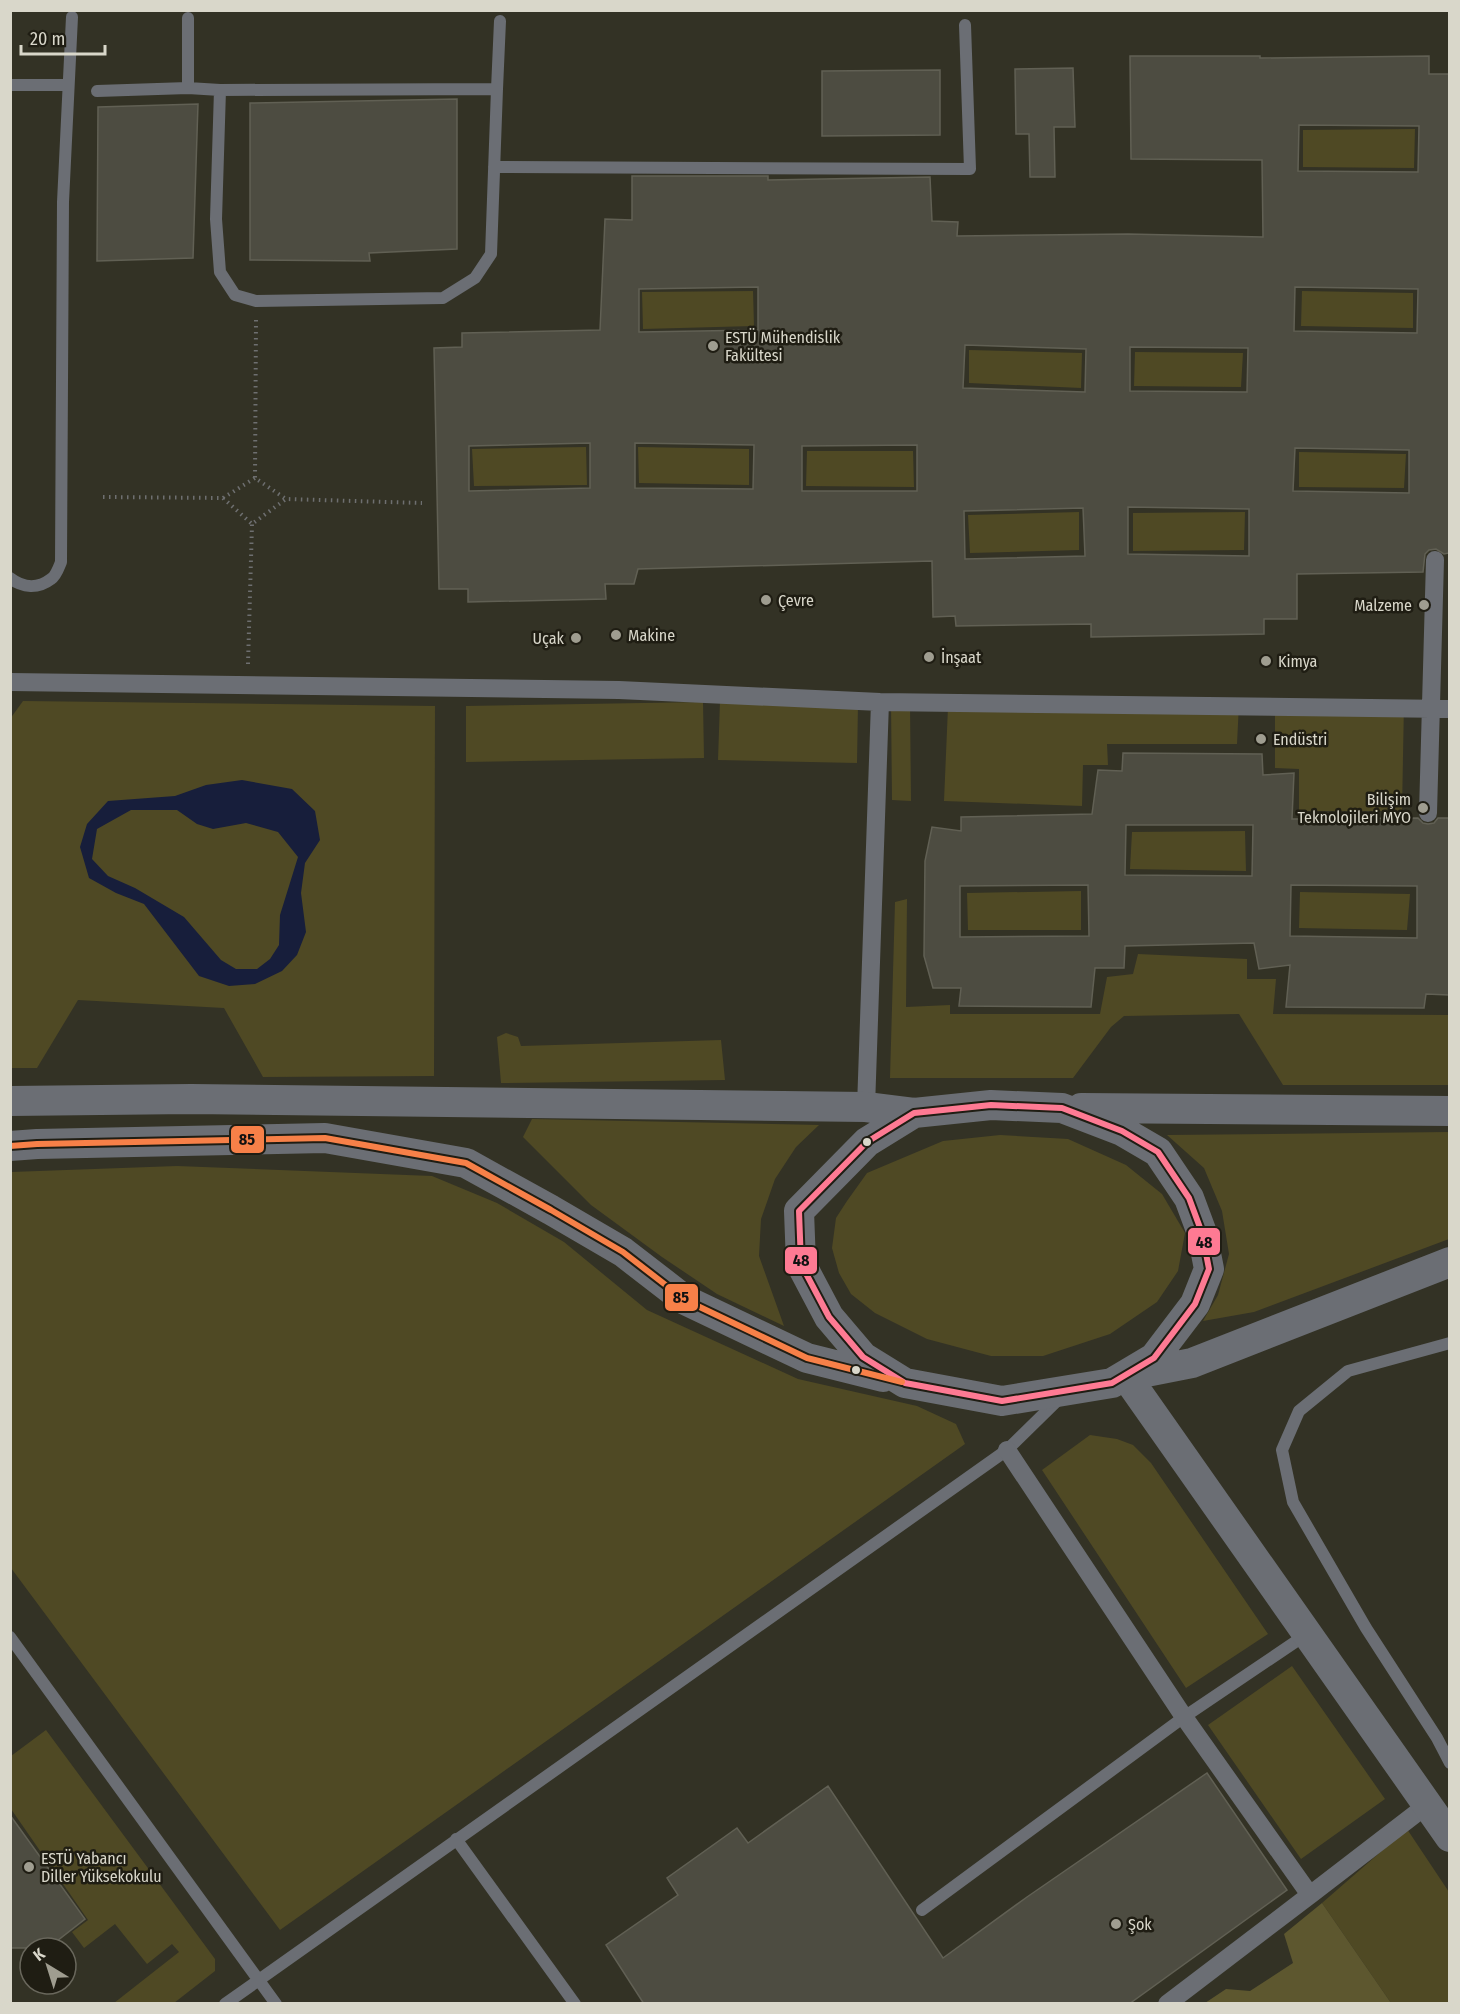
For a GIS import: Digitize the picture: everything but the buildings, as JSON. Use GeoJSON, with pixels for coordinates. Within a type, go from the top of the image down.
{"type":"FeatureCollection","features":[{"type":"Feature","properties":{"kind":"street"},"geometry":{"type":"LineString","coordinates":[[1428,813],[1441,709],[1435,560]]}},
{"type":"Feature","properties":{"kind":"street"},"geometry":{"type":"LineString","coordinates":[[10,682],[619,690],[880,702],[1441,709]]}},
{"type":"Feature","properties":{"kind":"street"},"geometry":{"type":"LineString","coordinates":[[866,1107],[880,702]]}},
{"type":"Feature","properties":{"kind":"street"},"geometry":{"type":"LineString","coordinates":[[10,1101],[191,1099],[866,1107],[914,1113],[991,1105],[1062,1108],[1449,1111]]}},
{"type":"Feature","properties":{"kind":"street"},"geometry":{"type":"LineString","coordinates":[[10,1146],[325,1138],[466,1163],[623,1252],[685,1300],[807,1358],[905,1383],[1002,1401],[1112,1383],[1126,1376],[1154,1358],[1195,1304],[1209,1269],[1202,1233],[1189,1198],[1158,1152],[1122,1131],[1062,1108]]}},
{"type":"Feature","properties":{"kind":"street"},"geometry":{"type":"LineString","coordinates":[[905,1383],[863,1357],[829,1317],[801,1264],[799,1211],[867,1142],[914,1113]]}},
{"type":"Feature","properties":{"kind":"street"},"geometry":{"type":"LineString","coordinates":[[1126,1376],[1192,1363],[1449,1262]]}},
{"type":"Feature","properties":{"kind":"street"},"geometry":{"type":"LineString","coordinates":[[1126,1376],[1449,1837]]}},
{"type":"Feature","properties":{"kind":"street"},"geometry":{"type":"LineString","coordinates":[[1007,1450],[1184,1717],[1310,1894]]}},
{"type":"Feature","properties":{"kind":"street"},"geometry":{"type":"LineString","coordinates":[[1167,2004],[1427,1805]]}},
{"type":"Feature","properties":{"kind":"lane"},"geometry":{"type":"LineString","coordinates":[[10,579],[19,585],[35,587],[53,578],[61,562],[63,202],[72,17]]}},
{"type":"Feature","properties":{"kind":"lane"},"geometry":{"type":"LineString","coordinates":[[188,18],[188,88]]}},
{"type":"Feature","properties":{"kind":"lane"},"geometry":{"type":"LineString","coordinates":[[220,90],[216,219],[220,272],[235,295],[256,301],[444,298],[475,278],[491,254],[500,21]]}},
{"type":"Feature","properties":{"kind":"lane"},"geometry":{"type":"LineString","coordinates":[[494,166],[970,169],[965,25]]}},
{"type":"Feature","properties":{"kind":"lane"},"geometry":{"type":"LineString","coordinates":[[10,86],[68,86]]}},
{"type":"Feature","properties":{"kind":"lane"},"geometry":{"type":"LineString","coordinates":[[97,91],[188,88],[220,90],[497,89]]}},
{"type":"Feature","properties":{"kind":"lane"},"geometry":{"type":"LineString","coordinates":[[1449,1343],[1348,1371],[1299,1411],[1282,1450],[1293,1502],[1366,1628],[1437,1738],[1449,1763]]}},
{"type":"Feature","properties":{"kind":"lane"},"geometry":{"type":"LineString","coordinates":[[225,2004],[1007,1450],[1067,1391]]}},
{"type":"Feature","properties":{"kind":"lane"},"geometry":{"type":"LineString","coordinates":[[922,1910],[1184,1717],[1307,1634]]}},
{"type":"Feature","properties":{"kind":"lane"},"geometry":{"type":"LineString","coordinates":[[10,1637],[276,2004]]}},
{"type":"Feature","properties":{"kind":"lane"},"geometry":{"type":"LineString","coordinates":[[456,1839],[575,2004]]}},
{"type":"Feature","properties":{"kind":"path"},"geometry":{"type":"LineString","coordinates":[[255,478],[256,301]]}},
{"type":"Feature","properties":{"kind":"path"},"geometry":{"type":"LineString","coordinates":[[103,497],[223,498],[255,478]]}},
{"type":"Feature","properties":{"kind":"path"},"geometry":{"type":"LineString","coordinates":[[255,478],[286,499],[422,503]]}},
{"type":"Feature","properties":{"kind":"path"},"geometry":{"type":"LineString","coordinates":[[223,498],[252,524],[248,685]]}},
{"type":"Feature","properties":{"kind":"path"},"geometry":{"type":"LineString","coordinates":[[252,524],[286,499]]}},
{"type":"Feature","properties":{"kind":"shaded area"},"geometry":{"type":"Polygon","coordinates":[[[1415,129],[1414,168],[1303,167],[1303,130],[1415,129]]]}},
{"type":"Feature","properties":{"kind":"shaded area"},"geometry":{"type":"Polygon","coordinates":[[[753,291],[754,326],[643,329],[642,292],[753,291]]]}},
{"type":"Feature","properties":{"kind":"shaded area"},"geometry":{"type":"Polygon","coordinates":[[[1302,291],[1413,293],[1413,328],[1301,326],[1302,291]]]}},
{"type":"Feature","properties":{"kind":"shaded area"},"geometry":{"type":"Polygon","coordinates":[[[969,350],[1082,353],[1081,388],[969,383],[969,350]]]}},
{"type":"Feature","properties":{"kind":"shaded area"},"geometry":{"type":"Polygon","coordinates":[[[1135,352],[1243,353],[1241,387],[1134,386],[1135,352]]]}},
{"type":"Feature","properties":{"kind":"shaded area"},"geometry":{"type":"Polygon","coordinates":[[[586,447],[587,485],[474,486],[472,449],[586,447]]]}},
{"type":"Feature","properties":{"kind":"shaded area"},"geometry":{"type":"Polygon","coordinates":[[[638,447],[749,449],[749,485],[639,483],[638,447]]]}},
{"type":"Feature","properties":{"kind":"shaded area"},"geometry":{"type":"Polygon","coordinates":[[[807,451],[913,451],[914,487],[806,486],[807,451]]]}},
{"type":"Feature","properties":{"kind":"shaded area"},"geometry":{"type":"Polygon","coordinates":[[[1299,452],[1406,454],[1404,488],[1299,487],[1299,452]]]}},
{"type":"Feature","properties":{"kind":"shaded area"},"geometry":{"type":"Polygon","coordinates":[[[1079,512],[1079,550],[970,553],[968,515],[1079,512]]]}},
{"type":"Feature","properties":{"kind":"shaded area"},"geometry":{"type":"Polygon","coordinates":[[[1245,512],[1244,550],[1133,551],[1133,513],[1245,512]]]}},
{"type":"Feature","properties":{"kind":"shaded area"},"geometry":{"type":"Polygon","coordinates":[[[23,701],[435,706],[434,1076],[263,1077],[224,1008],[78,1000],[37,1068],[11,1068],[10,719],[23,701]]]}},
{"type":"Feature","properties":{"kind":"shaded area"},"geometry":{"type":"Polygon","coordinates":[[[720,701],[858,704],[857,763],[718,760],[720,701]]]}},
{"type":"Feature","properties":{"kind":"shaded area"},"geometry":{"type":"Polygon","coordinates":[[[703,702],[704,758],[466,762],[466,706],[703,702]]]}},
{"type":"Feature","properties":{"kind":"shaded area"},"geometry":{"type":"Polygon","coordinates":[[[891,703],[910,703],[911,801],[892,800],[891,703]]]}},
{"type":"Feature","properties":{"kind":"shaded area"},"geometry":{"type":"Polygon","coordinates":[[[1404,703],[1402,811],[1299,811],[1299,769],[1275,768],[1275,706],[1404,703]]]}},
{"type":"Feature","properties":{"kind":"shaded area"},"geometry":{"type":"Polygon","coordinates":[[[1239,704],[1237,744],[1107,744],[1108,765],[1083,765],[1082,806],[944,801],[948,707],[1239,704]]]}},
{"type":"Feature","properties":{"kind":"shaded area"},"geometry":{"type":"Polygon","coordinates":[[[1245,831],[1246,871],[1130,869],[1132,832],[1245,831]]]}},
{"type":"Feature","properties":{"kind":"shaded area"},"geometry":{"type":"Polygon","coordinates":[[[1081,891],[1081,930],[968,930],[967,893],[1081,891]]]}},
{"type":"Feature","properties":{"kind":"shaded area"},"geometry":{"type":"Polygon","coordinates":[[[1300,892],[1410,894],[1407,930],[1299,928],[1300,892]]]}},
{"type":"Feature","properties":{"kind":"shaded area"},"geometry":{"type":"Polygon","coordinates":[[[907,899],[906,1007],[950,1005],[950,1014],[1100,1014],[1107,977],[1133,974],[1138,954],[1247,959],[1247,979],[1276,979],[1273,1014],[1449,1015],[1449,1085],[1283,1085],[1239,1014],[1124,1016],[1111,1027],[1073,1078],[890,1078],[895,902],[907,899]]]}},
{"type":"Feature","properties":{"kind":"shaded area"},"geometry":{"type":"Polygon","coordinates":[[[506,1033],[518,1037],[521,1046],[721,1040],[725,1080],[501,1083],[497,1037],[506,1033]]]}},
{"type":"Feature","properties":{"kind":"shaded area"},"geometry":{"type":"Polygon","coordinates":[[[532,1119],[819,1125],[796,1147],[775,1179],[761,1219],[759,1256],[784,1326],[717,1294],[591,1205],[523,1137],[532,1119]]]}},
{"type":"Feature","properties":{"kind":"shaded area"},"geometry":{"type":"Polygon","coordinates":[[[1449,1132],[1449,1239],[1254,1312],[1203,1321],[1218,1295],[1229,1254],[1222,1211],[1204,1168],[1167,1135],[1449,1132]]]}},
{"type":"Feature","properties":{"kind":"shaded area"},"geometry":{"type":"Polygon","coordinates":[[[1000,1135],[1068,1139],[1126,1165],[1162,1194],[1185,1233],[1178,1271],[1157,1302],[1110,1334],[1043,1356],[991,1356],[927,1339],[875,1313],[851,1294],[839,1273],[832,1248],[836,1218],[867,1173],[943,1141],[1000,1135]]]}},
{"type":"Feature","properties":{"kind":"shaded area"},"geometry":{"type":"Polygon","coordinates":[[[177,1166],[432,1176],[497,1203],[564,1242],[647,1310],[798,1379],[917,1406],[956,1424],[965,1444],[280,1930],[11,1568],[11,1172],[177,1166]]]}},
{"type":"Feature","properties":{"kind":"shaded area"},"geometry":{"type":"Polygon","coordinates":[[[1090,1435],[1117,1439],[1133,1445],[1151,1463],[1268,1634],[1186,1688],[1042,1470],[1090,1435]]]}},
{"type":"Feature","properties":{"kind":"shaded area"},"geometry":{"type":"Polygon","coordinates":[[[1292,1666],[1385,1799],[1301,1859],[1208,1725],[1292,1666]]]}},
{"type":"Feature","properties":{"kind":"shaded area"},"geometry":{"type":"Polygon","coordinates":[[[46,1730],[215,1959],[215,1971],[174,2003],[114,2003],[179,1952],[172,1944],[147,1964],[115,1924],[84,1948],[78,1936],[72,1932],[88,1920],[11,1809],[11,1756],[46,1730]]]}},
{"type":"Feature","properties":{"kind":"shaded area"},"geometry":{"type":"Polygon","coordinates":[[[1407,1829],[1449,1892],[1449,2003],[1391,2003],[1322,1903],[1407,1829]]]}},
{"type":"Feature","properties":{"kind":"shaded area"},"geometry":{"type":"Polygon","coordinates":[[[1322,1903],[1391,2003],[1205,2003],[1226,1989],[1250,1991],[1293,1963],[1284,1934],[1322,1903]]]}},
{"type":"Feature","properties":{"kind":"water"},"geometry":{"type":"Polygon","coordinates":[[[242,780],[292,789],[315,811],[320,840],[305,863],[301,893],[306,932],[297,955],[282,971],[255,984],[229,986],[199,976],[144,904],[116,893],[89,878],[80,847],[87,824],[108,801],[175,796],[206,785],[242,780]],[[131,810],[97,829],[92,859],[108,876],[135,888],[184,917],[221,960],[236,969],[257,969],[270,959],[279,945],[280,915],[298,857],[278,832],[246,823],[213,829],[197,824],[177,810],[131,810]]]}},
{"type":"Feature","properties":{"kind":"transit line","name":"48"},"geometry":{"type":"LineString","coordinates":[[991,1105],[1062,1108],[1122,1131],[1158,1152],[1189,1198],[1202,1233],[1209,1269],[1195,1304],[1154,1358],[1112,1383],[1002,1401],[905,1383],[863,1357],[829,1317],[801,1264],[799,1211],[867,1142],[914,1113],[991,1105]]}},
{"type":"Feature","properties":{"kind":"transit line","name":"85"},"geometry":{"type":"LineString","coordinates":[[10,1146],[325,1138],[466,1163],[623,1252],[685,1300],[807,1358],[902,1382]]}},
{"type":"Feature","properties":{"kind":"place","name":"ESTÜ Mühendislik Fakültesi"},"geometry":{"type":"Point","coordinates":[713,346]}},
{"type":"Feature","properties":{"kind":"place","name":"Çevre"},"geometry":{"type":"Point","coordinates":[766,600]}},
{"type":"Feature","properties":{"kind":"place","name":"Malzeme"},"geometry":{"type":"Point","coordinates":[1424,605]}},
{"type":"Feature","properties":{"kind":"place","name":"Makine"},"geometry":{"type":"Point","coordinates":[616,635]}},
{"type":"Feature","properties":{"kind":"place","name":"Uçak"},"geometry":{"type":"Point","coordinates":[576,638]}},
{"type":"Feature","properties":{"kind":"place","name":"İnşaat"},"geometry":{"type":"Point","coordinates":[929,657]}},
{"type":"Feature","properties":{"kind":"place","name":"Kimya"},"geometry":{"type":"Point","coordinates":[1266,661]}},
{"type":"Feature","properties":{"kind":"place","name":"Endüstri"},"geometry":{"type":"Point","coordinates":[1261,739]}},
{"type":"Feature","properties":{"kind":"place","name":"Bilişim Teknolojileri MYO"},"geometry":{"type":"Point","coordinates":[1423,808]}},
{"type":"Feature","properties":{"kind":"place","name":"ESTÜ Yabancı Diller Yüksekokulu"},"geometry":{"type":"Point","coordinates":[29,1867]}},
{"type":"Feature","properties":{"kind":"place","name":"Şok"},"geometry":{"type":"Point","coordinates":[1116,1924]}}]}
